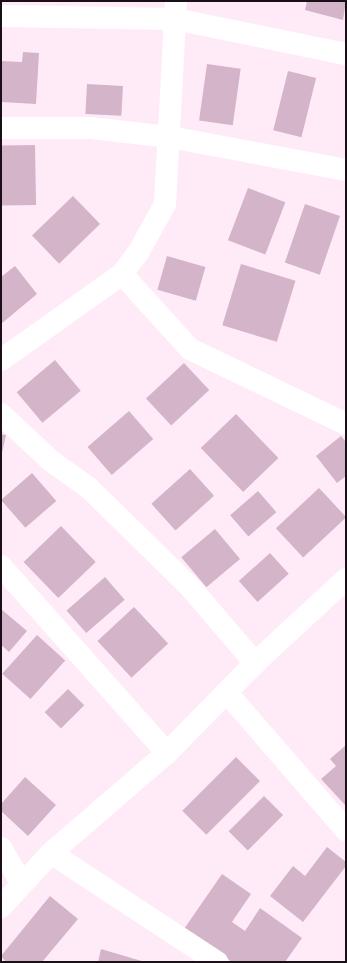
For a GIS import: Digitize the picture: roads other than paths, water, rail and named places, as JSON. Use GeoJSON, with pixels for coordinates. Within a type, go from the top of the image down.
{"type":"FeatureCollection","features":[{"type":"Feature","properties":{"kind":"street"},"geometry":{"type":"LineString","coordinates":[[1,16],[175,10],[346,54]]}},
{"type":"Feature","properties":{"kind":"street"},"geometry":{"type":"LineString","coordinates":[[1,360],[122,274],[138,254],[165,204],[170,137],[175,10]]}},
{"type":"Feature","properties":{"kind":"street"},"geometry":{"type":"LineString","coordinates":[[1,128],[91,128],[170,137],[346,170]]}},
{"type":"Feature","properties":{"kind":"street"},"geometry":{"type":"LineString","coordinates":[[122,274],[190,349],[346,424]]}},
{"type":"Feature","properties":{"kind":"street"},"geometry":{"type":"LineString","coordinates":[[1,414],[51,461],[90,488],[191,588],[255,663]]}},
{"type":"Feature","properties":{"kind":"street"},"geometry":{"type":"LineString","coordinates":[[1,566],[167,753]]}},
{"type":"Feature","properties":{"kind":"street"},"geometry":{"type":"LineString","coordinates":[[1,907],[21,882],[51,853],[167,753],[228,694],[255,663],[346,579]]}},
{"type":"Feature","properties":{"kind":"street"},"geometry":{"type":"LineString","coordinates":[[228,694],[346,830]]}},
{"type":"Feature","properties":{"kind":"street"},"geometry":{"type":"LineString","coordinates":[[1,848],[21,882]]}},
{"type":"Feature","properties":{"kind":"street"},"geometry":{"type":"LineString","coordinates":[[51,853],[217,962]]}}]}
